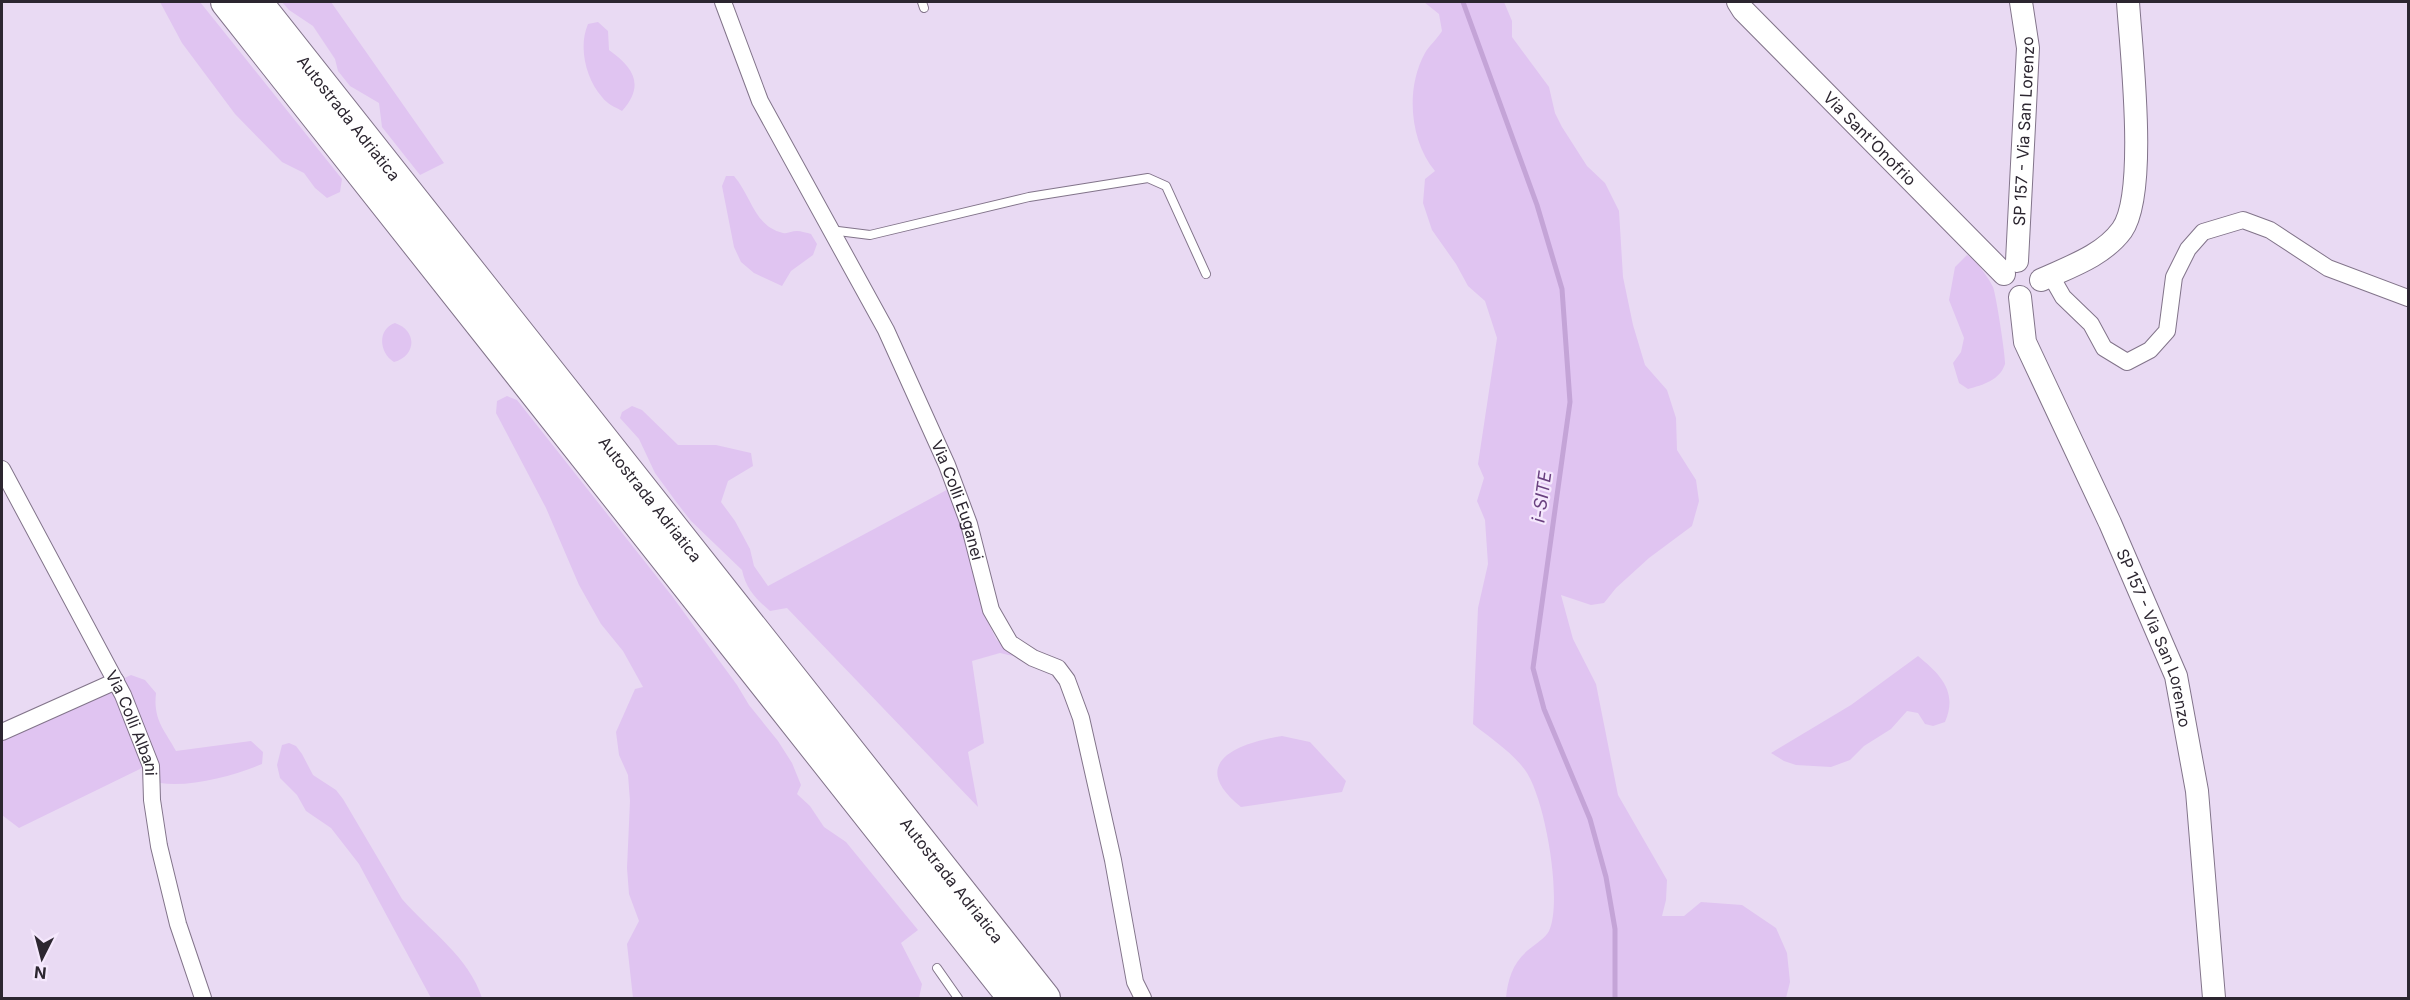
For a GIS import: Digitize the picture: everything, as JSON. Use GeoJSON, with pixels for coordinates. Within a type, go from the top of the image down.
{"type":"FeatureCollection","features":[{"type":"Feature","properties":{"kind":"highway","name":"Autostrada Adriatica"},"geometry":{"type":"LineString","coordinates":[[226,2],[1013,999]]}},
{"type":"Feature","properties":{"kind":"highway","name":"Autostrada Adriatica"},"geometry":{"type":"LineString","coordinates":[[257,2],[1045,999]]}},
{"type":"Feature","properties":{"kind":"main road","name":"Via Sant'Onofrio"},"geometry":{"type":"LineString","coordinates":[[1737,2],[2010,267]]}},
{"type":"Feature","properties":{"kind":"main road","name":"SP 157 - Via San Lorenzo"},"geometry":{"type":"LineString","coordinates":[[2010,267],[2028,48],[2021,2]]}},
{"type":"Feature","properties":{"kind":"main road"},"geometry":{"type":"LineString","coordinates":[[2046,278],[2029,261],[2010,267],[2003,281],[2009,292],[2020,297],[2032,295],[2046,278],[2102,250],[2123,229],[2134,198],[2136,166],[2128,2]]}},
{"type":"Feature","properties":{"kind":"main road","name":"SP 157 - Via San Lorenzo"},"geometry":{"type":"LineString","coordinates":[[2020,297],[2025,342],[2110,524],[2176,676],[2197,791],[2214,999]]}},
{"type":"Feature","properties":{"kind":"street","name":"Via Colli Euganei"},"geometry":{"type":"LineString","coordinates":[[723,2],[760,101],[886,330],[946,465],[969,524],[992,610],[1010,643],[1034,658],[1058,668],[1067,680],[1081,718],[1110,849],[1135,982],[1143,999]]}},
{"type":"Feature","properties":{"kind":"street"},"geometry":{"type":"LineString","coordinates":[[2046,278],[2091,324],[2104,348],[2127,362],[2150,350],[2167,331],[2174,277],[2188,249],[2203,232],[2243,220],[2270,230],[2328,268],[2409,298]]}},
{"type":"Feature","properties":{"kind":"street","name":"Via Colli Albani"},"geometry":{"type":"LineString","coordinates":[[2,469],[116,681],[151,766],[159,846],[178,924],[203,999]]}},
{"type":"Feature","properties":{"kind":"street"},"geometry":{"type":"LineString","coordinates":[[2,732],[116,681]]}},
{"type":"Feature","properties":{"kind":"lane"},"geometry":{"type":"LineString","coordinates":[[830,230],[870,235],[1029,197],[1148,178],[1166,186],[1206,274]]}},
{"type":"Feature","properties":{"kind":"lane"},"geometry":{"type":"LineString","coordinates":[[937,968],[958,999]]}},
{"type":"Feature","properties":{"kind":"shaded area"},"geometry":{"type":"Polygon","coordinates":[[[160,2],[200,2],[342,179],[340,192],[327,198],[315,188],[304,173],[282,162],[235,114],[182,43],[160,2]]]}},
{"type":"Feature","properties":{"kind":"shaded area"},"geometry":{"type":"Polygon","coordinates":[[[282,2],[331,2],[444,163],[420,175],[382,127],[379,103],[350,86],[338,71],[335,59],[313,26],[289,10],[282,2]]]}},
{"type":"Feature","properties":{"kind":"shaded area"},"geometry":{"type":"Polygon","coordinates":[[[1424,2],[1504,2],[1512,21],[1512,37],[1549,87],[1555,113],[1562,127],[1587,166],[1605,183],[1619,211],[1623,277],[1633,325],[1645,365],[1667,390],[1676,418],[1677,450],[1696,480],[1699,501],[1692,526],[1649,558],[1616,588],[1604,603],[1591,605],[1561,595],[1573,639],[1596,684],[1618,795],[1667,880],[1662,916],[1684,916],[1701,902],[1742,905],[1776,928],[1787,953],[1790,982],[1786,998],[1506,998],[1510,976],[1516,963],[1549,931],[1553,917],[1553,874],[1545,825],[1532,783],[1514,757],[1473,724],[1478,608],[1488,564],[1485,520],[1477,501],[1484,478],[1478,464],[1497,338],[1485,301],[1468,286],[1456,264],[1432,230],[1423,203],[1425,179],[1435,171],[1420,145],[1413,114],[1413,98],[1419,67],[1427,50],[1442,31],[1439,14],[1424,2]]]}},
{"type":"Feature","properties":{"kind":"shaded area"},"geometry":{"type":"Polygon","coordinates":[[[598,22],[608,31],[609,50],[625,63],[634,78],[633,93],[622,111],[606,102],[596,90],[585,62],[585,33],[588,24],[598,22]]]}},
{"type":"Feature","properties":{"kind":"shaded area"},"geometry":{"type":"Polygon","coordinates":[[[726,176],[734,176],[754,210],[766,224],[783,233],[797,231],[811,234],[817,244],[813,255],[791,271],[782,286],[754,273],[741,262],[734,247],[722,186],[726,176]]]}},
{"type":"Feature","properties":{"kind":"shaded area"},"geometry":{"type":"Polygon","coordinates":[[[1967,255],[1974,260],[1993,287],[2005,364],[2003,370],[1995,378],[1968,389],[1959,383],[1953,363],[1961,352],[1964,338],[1949,300],[1955,267],[1967,255]]]}},
{"type":"Feature","properties":{"kind":"shaded area"},"geometry":{"type":"Polygon","coordinates":[[[395,323],[408,332],[411,343],[407,354],[394,362],[385,353],[382,341],[385,330],[395,323]]]}},
{"type":"Feature","properties":{"kind":"shaded area"},"geometry":{"type":"Polygon","coordinates":[[[507,396],[517,400],[672,596],[749,705],[778,741],[792,763],[801,785],[797,794],[810,806],[824,827],[846,842],[918,930],[901,943],[922,984],[919,998],[633,998],[627,944],[639,921],[629,894],[627,868],[630,801],[628,775],[619,755],[616,732],[635,689],[643,687],[623,651],[601,624],[579,585],[546,508],[496,413],[497,401],[507,396]]]}},
{"type":"Feature","properties":{"kind":"shaded area"},"geometry":{"type":"Polygon","coordinates":[[[632,406],[642,410],[678,445],[716,445],[751,453],[753,466],[728,481],[721,502],[735,521],[750,549],[754,566],[768,586],[954,486],[986,618],[996,639],[1013,656],[1000,653],[972,661],[984,743],[968,752],[978,807],[787,608],[770,611],[756,598],[746,583],[742,570],[691,521],[655,473],[639,439],[620,418],[622,412],[632,406]]]}},
{"type":"Feature","properties":{"kind":"shaded area"},"geometry":{"type":"Polygon","coordinates":[[[1918,656],[1934,670],[1945,685],[1949,711],[1945,722],[1933,726],[1925,724],[1918,713],[1907,711],[1891,729],[1864,746],[1850,760],[1831,767],[1796,765],[1771,753],[1851,705],[1918,656]]]}},
{"type":"Feature","properties":{"kind":"shaded area"},"geometry":{"type":"Polygon","coordinates":[[[131,675],[145,680],[156,693],[158,717],[176,751],[251,741],[263,752],[262,764],[220,778],[174,784],[147,780],[142,768],[19,828],[2,815],[2,734],[131,675]]]}},
{"type":"Feature","properties":{"kind":"shaded area"},"geometry":{"type":"Polygon","coordinates":[[[1282,736],[1310,742],[1346,781],[1342,792],[1241,807],[1225,792],[1218,778],[1218,767],[1224,758],[1249,744],[1282,736]]]}},
{"type":"Feature","properties":{"kind":"shaded area"},"geometry":{"type":"Polygon","coordinates":[[[289,743],[296,746],[302,754],[313,775],[336,790],[343,799],[402,899],[458,957],[476,983],[482,998],[431,998],[359,864],[331,828],[306,811],[297,795],[280,778],[277,765],[282,745],[289,743]]]}},
{"type":"Feature","properties":{"kind":"waterway","name":"i-SITE"},"geometry":{"type":"LineString","coordinates":[[1463,2],[1537,205],[1562,289],[1570,402],[1533,668],[1544,709],[1590,819],[1606,877],[1615,929],[1615,998]]}}]}
